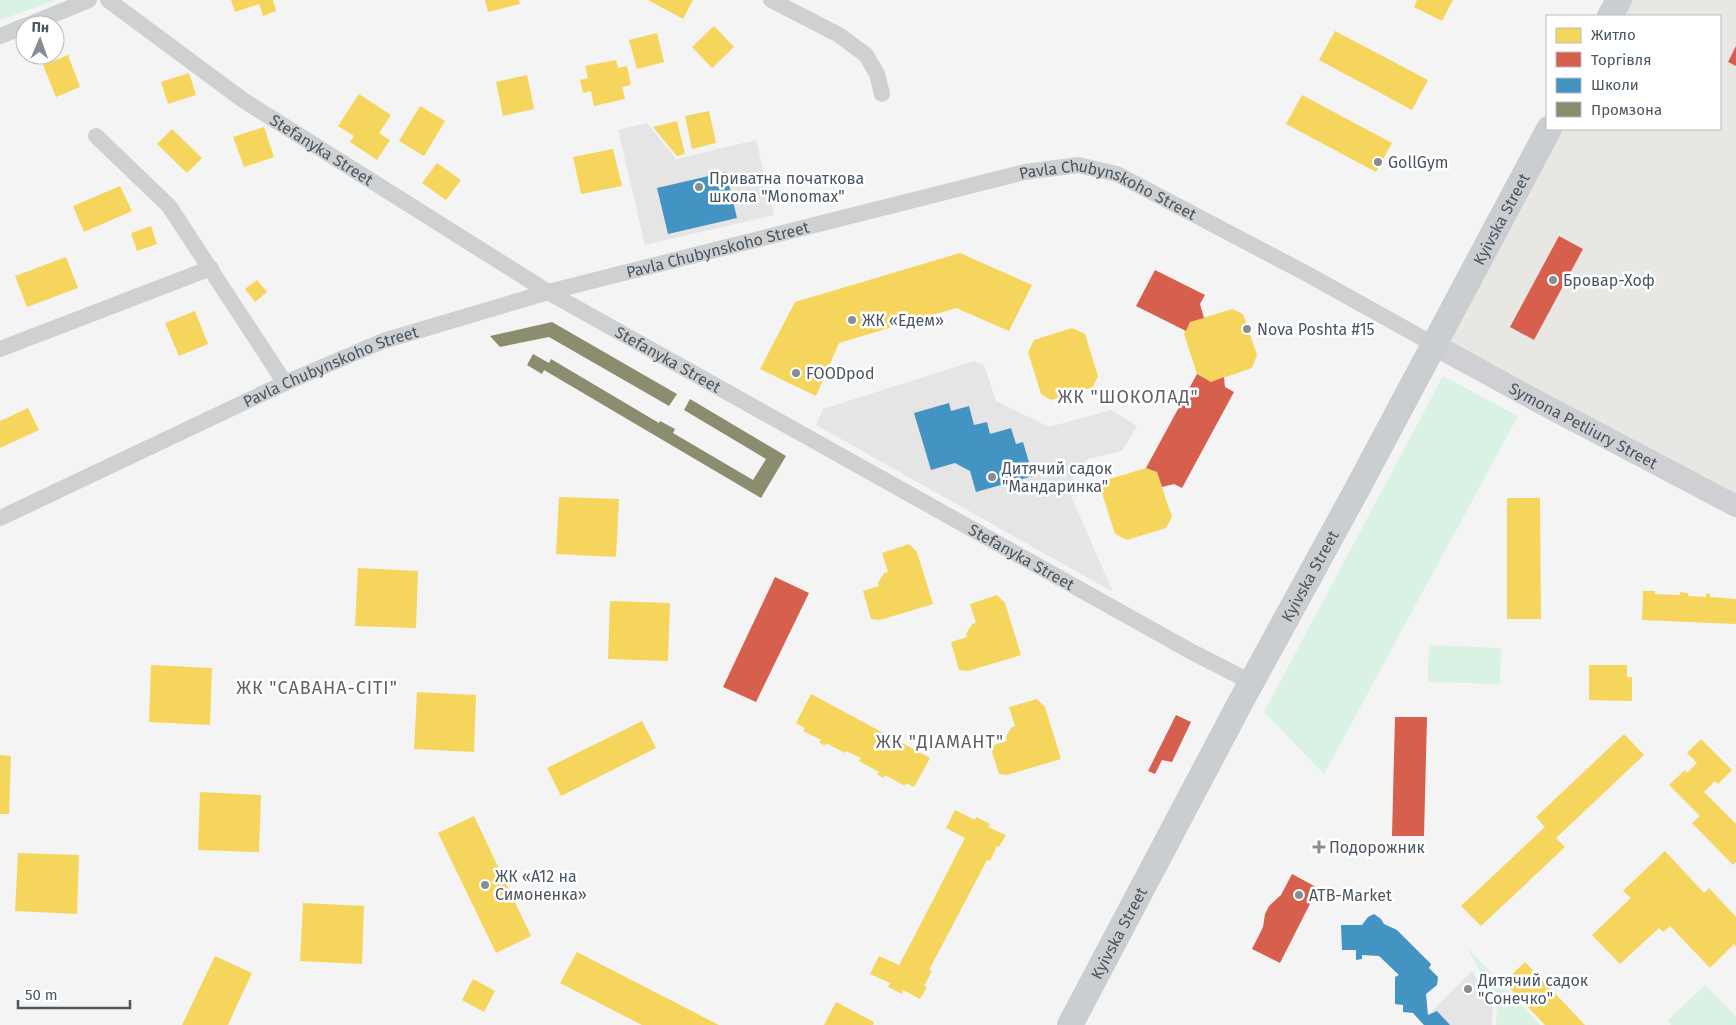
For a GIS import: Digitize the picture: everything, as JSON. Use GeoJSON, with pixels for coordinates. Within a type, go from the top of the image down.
{"type":"FeatureCollection","features":[{"type":"Feature","properties":{"kind":"main road"},"geometry":{"type":"LineString","coordinates":[[1611,15],[1619,0]]}},
{"type":"Feature","properties":{"kind":"main road","name":"Kyivska Street"},"geometry":{"type":"LineString","coordinates":[[1070,1025],[1251,682],[1350,502],[1548,130]]}},
{"type":"Feature","properties":{"kind":"main road","name":"Symona Petliury Street"},"geometry":{"type":"LineString","coordinates":[[1433,344],[1527,396],[1736,506]]}},
{"type":"Feature","properties":{"kind":"street"},"geometry":{"type":"LineString","coordinates":[[53,15],[89,0]]}},
{"type":"Feature","properties":{"kind":"street","name":"Stefanyka Street"},"geometry":{"type":"LineString","coordinates":[[108,0],[243,100],[548,292],[1192,652],[1251,682]]}},
{"type":"Feature","properties":{"kind":"street"},"geometry":{"type":"LineString","coordinates":[[771,0],[839,35],[866,55],[877,74],[882,94]]}},
{"type":"Feature","properties":{"kind":"street"},"geometry":{"type":"LineString","coordinates":[[0,36],[15,30]]}},
{"type":"Feature","properties":{"kind":"street"},"geometry":{"type":"LineString","coordinates":[[96,136],[169,206],[285,383]]}},
{"type":"Feature","properties":{"kind":"street","name":"Pavla Chubynskoho Street"},"geometry":{"type":"LineString","coordinates":[[0,518],[285,383],[383,341],[548,292],[1025,172],[1078,165],[1117,174],[1309,275],[1433,344]]}},
{"type":"Feature","properties":{"kind":"street"},"geometry":{"type":"LineString","coordinates":[[0,349],[211,268]]}},
{"type":"Feature","properties":{"kind":"shaded area"},"geometry":{"type":"Polygon","coordinates":[[[1619,0],[1736,0],[1736,506],[1433,344],[1548,130],[1721,130],[1721,15],[1611,15],[1619,0]]]}},
{"type":"Feature","properties":{"kind":"shaded area","name":"Приватна початкова школа \"Monomax\""},"geometry":{"type":"Polygon","coordinates":[[[647,123],[676,159],[756,140],[774,215],[645,245],[618,130],[647,123]]]}},
{"type":"Feature","properties":{"kind":"shaded area","name":"Дитячий садок \"Мандаринка\""},"geometry":{"type":"Polygon","coordinates":[[[974,361],[984,365],[996,401],[1049,427],[1111,410],[1137,426],[1122,451],[1088,459],[1077,471],[1071,484],[1071,496],[1113,592],[816,425],[823,409],[974,361]]]}},
{"type":"Feature","properties":{"kind":"shaded area","name":"Дитячий садок \"Сонечко\""},"geometry":{"type":"Polygon","coordinates":[[[1472,971],[1493,1006],[1492,1025],[1424,1025],[1413,1013],[1428,1015],[1472,971]]]}},
{"type":"Feature","properties":{"kind":"green space"},"geometry":{"type":"Polygon","coordinates":[[[0,0],[56,0],[0,20],[0,0]]]}},
{"type":"Feature","properties":{"kind":"green space"},"geometry":{"type":"Polygon","coordinates":[[[1443,376],[1518,416],[1324,774],[1264,712],[1443,376]]]}},
{"type":"Feature","properties":{"kind":"green space"},"geometry":{"type":"Polygon","coordinates":[[[1429,645],[1501,648],[1500,684],[1428,682],[1429,645]]]}},
{"type":"Feature","properties":{"kind":"green space"},"geometry":{"type":"Polygon","coordinates":[[[1467,947],[1540,1025],[1496,1025],[1497,1004],[1467,947]]]}},
{"type":"Feature","properties":{"kind":"green space"},"geometry":{"type":"Polygon","coordinates":[[[1705,985],[1736,1017],[1736,1025],[1671,1025],[1667,1021],[1705,985]]]}},
{"type":"Feature","properties":{"kind":"building: Житло"},"geometry":{"type":"Polygon","coordinates":[[[231,0],[273,0],[276,11],[263,16],[259,4],[235,12],[231,0]]]}},
{"type":"Feature","properties":{"kind":"building: Житло"},"geometry":{"type":"Polygon","coordinates":[[[485,0],[519,0],[520,4],[488,12],[485,0]]]}},
{"type":"Feature","properties":{"kind":"building: Житло"},"geometry":{"type":"Polygon","coordinates":[[[648,0],[693,0],[683,19],[648,0]]]}},
{"type":"Feature","properties":{"kind":"building: Житло"},"geometry":{"type":"Polygon","coordinates":[[[1417,0],[1453,0],[1442,21],[1414,7],[1417,0]]]}},
{"type":"Feature","properties":{"kind":"building: Житло"},"geometry":{"type":"Polygon","coordinates":[[[714,26],[734,47],[712,68],[692,47],[714,26]]]}},
{"type":"Feature","properties":{"kind":"building: Житло"},"geometry":{"type":"Polygon","coordinates":[[[1335,31],[1428,80],[1412,110],[1319,60],[1335,31]]]}},
{"type":"Feature","properties":{"kind":"building: Житло"},"geometry":{"type":"Polygon","coordinates":[[[657,33],[664,62],[637,69],[629,40],[657,33]]]}},
{"type":"Feature","properties":{"kind":"building: Житло"},"geometry":{"type":"Polygon","coordinates":[[[68,55],[80,87],[56,97],[43,65],[65,65],[65,56],[68,55]]]}},
{"type":"Feature","properties":{"kind":"building: Житло"},"geometry":{"type":"Polygon","coordinates":[[[616,60],[618,68],[627,66],[631,85],[622,87],[625,99],[594,106],[591,91],[583,93],[580,80],[588,78],[585,66],[616,60]]]}},
{"type":"Feature","properties":{"kind":"building: Житло"},"geometry":{"type":"Polygon","coordinates":[[[189,73],[196,95],[168,104],[161,82],[189,73]]]}},
{"type":"Feature","properties":{"kind":"building: Житло"},"geometry":{"type":"Polygon","coordinates":[[[527,75],[534,109],[503,116],[496,82],[527,75]]]}},
{"type":"Feature","properties":{"kind":"building: Житло"},"geometry":{"type":"Polygon","coordinates":[[[359,94],[391,115],[379,133],[390,140],[377,160],[350,142],[354,136],[338,126],[359,94]]]}},
{"type":"Feature","properties":{"kind":"building: Житло"},"geometry":{"type":"Polygon","coordinates":[[[1302,95],[1392,143],[1376,172],[1286,124],[1302,95]]]}},
{"type":"Feature","properties":{"kind":"building: Житло"},"geometry":{"type":"Polygon","coordinates":[[[420,106],[445,121],[424,156],[399,141],[420,106]]]}},
{"type":"Feature","properties":{"kind":"building: Житло"},"geometry":{"type":"Polygon","coordinates":[[[709,111],[716,143],[692,149],[685,116],[709,111]]]}},
{"type":"Feature","properties":{"kind":"building: Житло"},"geometry":{"type":"Polygon","coordinates":[[[677,121],[685,154],[677,156],[653,127],[677,121]]]}},
{"type":"Feature","properties":{"kind":"building: Житло"},"geometry":{"type":"Polygon","coordinates":[[[264,127],[274,157],[244,167],[233,137],[264,127]]]}},
{"type":"Feature","properties":{"kind":"building: Житло"},"geometry":{"type":"Polygon","coordinates":[[[172,129],[202,158],[187,173],[157,144],[172,129]]]}},
{"type":"Feature","properties":{"kind":"building: Житло"},"geometry":{"type":"Polygon","coordinates":[[[613,149],[622,186],[581,194],[573,157],[613,149]]]}},
{"type":"Feature","properties":{"kind":"building: Житло"},"geometry":{"type":"Polygon","coordinates":[[[437,163],[461,180],[446,200],[422,183],[437,163]]]}},
{"type":"Feature","properties":{"kind":"building: Житло"},"geometry":{"type":"Polygon","coordinates":[[[120,186],[132,211],[84,232],[73,206],[120,186]]]}},
{"type":"Feature","properties":{"kind":"building: Житло"},"geometry":{"type":"Polygon","coordinates":[[[151,226],[157,244],[137,251],[131,233],[151,226]]]}},
{"type":"Feature","properties":{"kind":"building: Житло","name":"ЖК «Едем»"},"geometry":{"type":"Polygon","coordinates":[[[960,253],[1032,285],[1009,331],[956,308],[839,343],[816,396],[760,369],[795,302],[960,253]]]}},
{"type":"Feature","properties":{"kind":"building: Житло"},"geometry":{"type":"Polygon","coordinates":[[[66,257],[78,288],[27,307],[15,276],[66,257]]]}},
{"type":"Feature","properties":{"kind":"building: Житло"},"geometry":{"type":"Polygon","coordinates":[[[257,280],[267,292],[255,302],[245,289],[257,280]]]}},
{"type":"Feature","properties":{"kind":"building: Житло"},"geometry":{"type":"Polygon","coordinates":[[[1232,309],[1243,314],[1257,355],[1252,368],[1211,382],[1197,374],[1184,334],[1190,322],[1232,309]]]}},
{"type":"Feature","properties":{"kind":"building: Житло"},"geometry":{"type":"Polygon","coordinates":[[[195,311],[208,344],[179,356],[165,323],[195,311]]]}},
{"type":"Feature","properties":{"kind":"building: Житло"},"geometry":{"type":"Polygon","coordinates":[[[1072,328],[1085,334],[1098,376],[1093,387],[1051,400],[1041,394],[1028,352],[1034,340],[1072,328]]]}},
{"type":"Feature","properties":{"kind":"building: Житло"},"geometry":{"type":"Polygon","coordinates":[[[28,408],[39,430],[0,448],[0,421],[28,408]]]}},
{"type":"Feature","properties":{"kind":"building: Житло"},"geometry":{"type":"Polygon","coordinates":[[[1146,468],[1157,472],[1172,517],[1166,528],[1127,540],[1115,534],[1101,490],[1106,480],[1146,468]]]}},
{"type":"Feature","properties":{"kind":"building: Житло"},"geometry":{"type":"Polygon","coordinates":[[[559,497],[619,499],[616,557],[556,554],[559,497]]]}},
{"type":"Feature","properties":{"kind":"building: Житло"},"geometry":{"type":"Polygon","coordinates":[[[1507,498],[1540,498],[1541,619],[1507,619],[1507,498]]]}},
{"type":"Feature","properties":{"kind":"building: Житло"},"geometry":{"type":"Polygon","coordinates":[[[909,544],[917,552],[933,604],[880,620],[871,619],[863,591],[879,586],[878,583],[884,573],[888,572],[882,553],[909,544]]]}},
{"type":"Feature","properties":{"kind":"building: Житло"},"geometry":{"type":"Polygon","coordinates":[[[358,568],[418,571],[416,628],[355,626],[358,568]]]}},
{"type":"Feature","properties":{"kind":"building: Житло"},"geometry":{"type":"Polygon","coordinates":[[[1643,591],[1655,591],[1655,594],[1680,595],[1680,592],[1688,593],[1688,596],[1706,597],[1706,593],[1710,594],[1710,597],[1736,599],[1736,624],[1642,620],[1643,591]]]}},
{"type":"Feature","properties":{"kind":"building: Житло"},"geometry":{"type":"Polygon","coordinates":[[[997,595],[1005,603],[1021,655],[968,671],[959,670],[951,642],[967,637],[966,634],[972,624],[976,623],[970,604],[997,595]]]}},
{"type":"Feature","properties":{"kind":"building: Житло"},"geometry":{"type":"Polygon","coordinates":[[[610,601],[670,603],[668,661],[608,659],[610,601]]]}},
{"type":"Feature","properties":{"kind":"building: Житло"},"geometry":{"type":"Polygon","coordinates":[[[151,665],[212,668],[210,725],[149,722],[151,665]]]}},
{"type":"Feature","properties":{"kind":"building: Житло"},"geometry":{"type":"Polygon","coordinates":[[[1589,665],[1627,665],[1627,677],[1632,677],[1632,701],[1589,700],[1589,665]]]}},
{"type":"Feature","properties":{"kind":"building: Житло"},"geometry":{"type":"Polygon","coordinates":[[[417,692],[476,695],[474,752],[414,749],[417,692]]]}},
{"type":"Feature","properties":{"kind":"building: Житло"},"geometry":{"type":"Polygon","coordinates":[[[811,694],[930,758],[914,787],[906,783],[905,786],[885,775],[883,778],[877,774],[879,772],[859,761],[861,758],[846,751],[845,753],[826,743],[825,746],[819,742],[821,740],[803,731],[805,728],[796,723],[811,694]]]}},
{"type":"Feature","properties":{"kind":"building: Житло"},"geometry":{"type":"Polygon","coordinates":[[[1037,699],[1045,707],[1061,759],[1007,775],[999,774],[990,746],[1007,741],[1006,737],[1011,728],[1015,726],[1009,707],[1037,699]]]}},
{"type":"Feature","properties":{"kind":"building: Житло"},"geometry":{"type":"Polygon","coordinates":[[[642,721],[656,748],[561,796],[547,768],[642,721]]]}},
{"type":"Feature","properties":{"kind":"building: Житло"},"geometry":{"type":"Polygon","coordinates":[[[1624,734],[1644,755],[1556,838],[1565,847],[1481,926],[1461,906],[1545,827],[1536,817],[1624,734]]]}},
{"type":"Feature","properties":{"kind":"building: Житло"},"geometry":{"type":"Polygon","coordinates":[[[1701,739],[1732,770],[1718,784],[1715,781],[1704,792],[1736,824],[1736,862],[1733,865],[1692,823],[1700,816],[1669,785],[1685,770],[1687,773],[1697,763],[1687,753],[1701,739]]]}},
{"type":"Feature","properties":{"kind":"building: Житло"},"geometry":{"type":"Polygon","coordinates":[[[0,755],[11,756],[9,814],[0,814],[0,755]]]}},
{"type":"Feature","properties":{"kind":"building: Житло"},"geometry":{"type":"Polygon","coordinates":[[[200,792],[261,795],[259,852],[198,850],[200,792]]]}},
{"type":"Feature","properties":{"kind":"building: Житло"},"geometry":{"type":"Polygon","coordinates":[[[955,810],[975,820],[976,817],[990,824],[988,827],[1006,835],[999,847],[997,846],[990,861],[987,860],[929,970],[932,971],[924,986],[927,987],[920,999],[903,990],[902,994],[888,987],[890,983],[870,974],[879,956],[899,965],[914,937],[965,838],[946,828],[955,810]]]}},
{"type":"Feature","properties":{"kind":"building: Житло","name":"ЖК «А12 на Симоненка»"},"geometry":{"type":"Polygon","coordinates":[[[474,816],[531,936],[496,953],[438,833],[474,816]]]}},
{"type":"Feature","properties":{"kind":"building: Житло"},"geometry":{"type":"Polygon","coordinates":[[[1665,851],[1704,893],[1709,888],[1736,917],[1736,947],[1734,944],[1710,968],[1670,926],[1663,932],[1659,928],[1620,964],[1592,935],[1631,898],[1623,891],[1665,851]]]}},
{"type":"Feature","properties":{"kind":"building: Житло"},"geometry":{"type":"Polygon","coordinates":[[[18,853],[79,855],[77,914],[15,911],[18,853]]]}},
{"type":"Feature","properties":{"kind":"building: Житло"},"geometry":{"type":"Polygon","coordinates":[[[303,903],[364,906],[362,964],[300,961],[303,903]]]}},
{"type":"Feature","properties":{"kind":"building: Житло"},"geometry":{"type":"Polygon","coordinates":[[[577,952],[719,1025],[642,1025],[560,983],[577,952]]]}},
{"type":"Feature","properties":{"kind":"building: Житло"},"geometry":{"type":"Polygon","coordinates":[[[215,956],[252,973],[228,1025],[182,1025],[215,956]]]}},
{"type":"Feature","properties":{"kind":"building: Житло"},"geometry":{"type":"Polygon","coordinates":[[[1525,962],[1585,1025],[1545,1025],[1504,982],[1525,962]]]}},
{"type":"Feature","properties":{"kind":"building: Житло"},"geometry":{"type":"Polygon","coordinates":[[[473,979],[495,991],[484,1012],[462,1000],[473,979]]]}},
{"type":"Feature","properties":{"kind":"building: Житло"},"geometry":{"type":"Polygon","coordinates":[[[836,1002],[874,1022],[873,1025],[824,1025],[836,1002]]]}},
{"type":"Feature","properties":{"kind":"building: Торгівля"},"geometry":{"type":"Polygon","coordinates":[[[1736,46],[1736,66],[1728,62],[1736,46]]]}},
{"type":"Feature","properties":{"kind":"building: Торгівля"},"geometry":{"type":"Polygon","coordinates":[[[1559,236],[1583,249],[1534,340],[1510,327],[1559,236]]]}},
{"type":"Feature","properties":{"kind":"building: Торгівля"},"geometry":{"type":"Polygon","coordinates":[[[1155,270],[1205,295],[1200,304],[1204,318],[1190,322],[1186,331],[1136,306],[1155,270]]]}},
{"type":"Feature","properties":{"kind":"building: Торгівля"},"geometry":{"type":"Polygon","coordinates":[[[1197,374],[1211,382],[1224,377],[1225,387],[1234,392],[1182,488],[1174,484],[1162,487],[1157,472],[1146,468],[1197,374]]]}},
{"type":"Feature","properties":{"kind":"building: Торгівля"},"geometry":{"type":"Polygon","coordinates":[[[775,577],[809,593],[756,702],[723,687],[775,577]]]}},
{"type":"Feature","properties":{"kind":"building: Торгівля"},"geometry":{"type":"Polygon","coordinates":[[[1176,715],[1191,722],[1172,762],[1162,760],[1155,774],[1148,771],[1176,715]]]}},
{"type":"Feature","properties":{"kind":"building: Торгівля"},"geometry":{"type":"Polygon","coordinates":[[[1395,717],[1427,717],[1424,836],[1392,836],[1395,717]]]}},
{"type":"Feature","properties":{"kind":"building: Торгівля"},"geometry":{"type":"Polygon","coordinates":[[[1292,874],[1318,888],[1280,963],[1252,949],[1263,927],[1265,914],[1269,906],[1281,895],[1292,874]]]}},
{"type":"Feature","properties":{"kind":"building: Школи"},"geometry":{"type":"Polygon","coordinates":[[[726,172],[737,218],[668,234],[657,188],[726,172]]]}},
{"type":"Feature","properties":{"kind":"building: Школи"},"geometry":{"type":"Polygon","coordinates":[[[949,403],[951,411],[969,406],[974,425],[987,422],[990,434],[1011,428],[1016,444],[1023,442],[1033,476],[976,492],[970,471],[955,463],[931,470],[914,413],[949,403]]]}},
{"type":"Feature","properties":{"kind":"building: Школи"},"geometry":{"type":"Polygon","coordinates":[[[1374,914],[1384,924],[1397,930],[1431,964],[1429,968],[1438,977],[1437,985],[1426,994],[1428,1015],[1437,1011],[1450,1025],[1424,1025],[1413,1013],[1403,1012],[1403,1005],[1395,1004],[1395,977],[1399,975],[1379,956],[1362,955],[1362,959],[1356,960],[1356,950],[1342,950],[1341,925],[1362,925],[1368,917],[1374,914]]]}},
{"type":"Feature","properties":{"kind":"building: Промзона"},"geometry":{"type":"Polygon","coordinates":[[[552,322],[677,394],[669,406],[549,337],[500,347],[490,336],[552,322]]]}},
{"type":"Feature","properties":{"kind":"building: Промзона"},"geometry":{"type":"Polygon","coordinates":[[[533,354],[549,363],[551,359],[659,423],[660,421],[675,429],[673,433],[753,480],[766,459],[684,410],[690,399],[786,456],[761,498],[544,370],[542,374],[527,365],[533,354]]]}},
{"type":"Feature","properties":{"kind":"place","name":"GollGym"},"geometry":{"type":"Point","coordinates":[1378,162]}},
{"type":"Feature","properties":{"kind":"place","name":"Приватна початкова школа \"Monomax\""},"geometry":{"type":"Point","coordinates":[699,187]}},
{"type":"Feature","properties":{"kind":"place","name":"Бровар-Хоф"},"geometry":{"type":"Point","coordinates":[1553,280]}},
{"type":"Feature","properties":{"kind":"place","name":"ЖК «Едем»"},"geometry":{"type":"Point","coordinates":[852,320]}},
{"type":"Feature","properties":{"kind":"place","name":"Nova Poshta #15"},"geometry":{"type":"Point","coordinates":[1247,329]}},
{"type":"Feature","properties":{"kind":"place","name":"FOODpod"},"geometry":{"type":"Point","coordinates":[796,373]}},
{"type":"Feature","properties":{"kind":"place","name":"Дитячий садок \"Мандаринка\""},"geometry":{"type":"Point","coordinates":[992,477]}},
{"type":"Feature","properties":{"kind":"place","name":"Подорожник"},"geometry":{"type":"Point","coordinates":[1319,847]}},
{"type":"Feature","properties":{"kind":"place","name":"ЖК «А12 на Симоненка»"},"geometry":{"type":"Point","coordinates":[485,885]}},
{"type":"Feature","properties":{"kind":"place","name":"ATB-Market"},"geometry":{"type":"Point","coordinates":[1299,895]}},
{"type":"Feature","properties":{"kind":"place","name":"Дитячий садок \"Сонечко\""},"geometry":{"type":"Point","coordinates":[1468,989]}},
{"type":"Feature","properties":{"kind":"district","name":"ЖК \"ШОКОЛАД\""},"geometry":{"type":"Point","coordinates":[1128,397]}},
{"type":"Feature","properties":{"kind":"district","name":"ЖК \"САВАНА-СІТІ\""},"geometry":{"type":"Point","coordinates":[317,688]}},
{"type":"Feature","properties":{"kind":"district","name":"ЖК \"ДІАМАНТ\""},"geometry":{"type":"Point","coordinates":[940,742]}}]}
